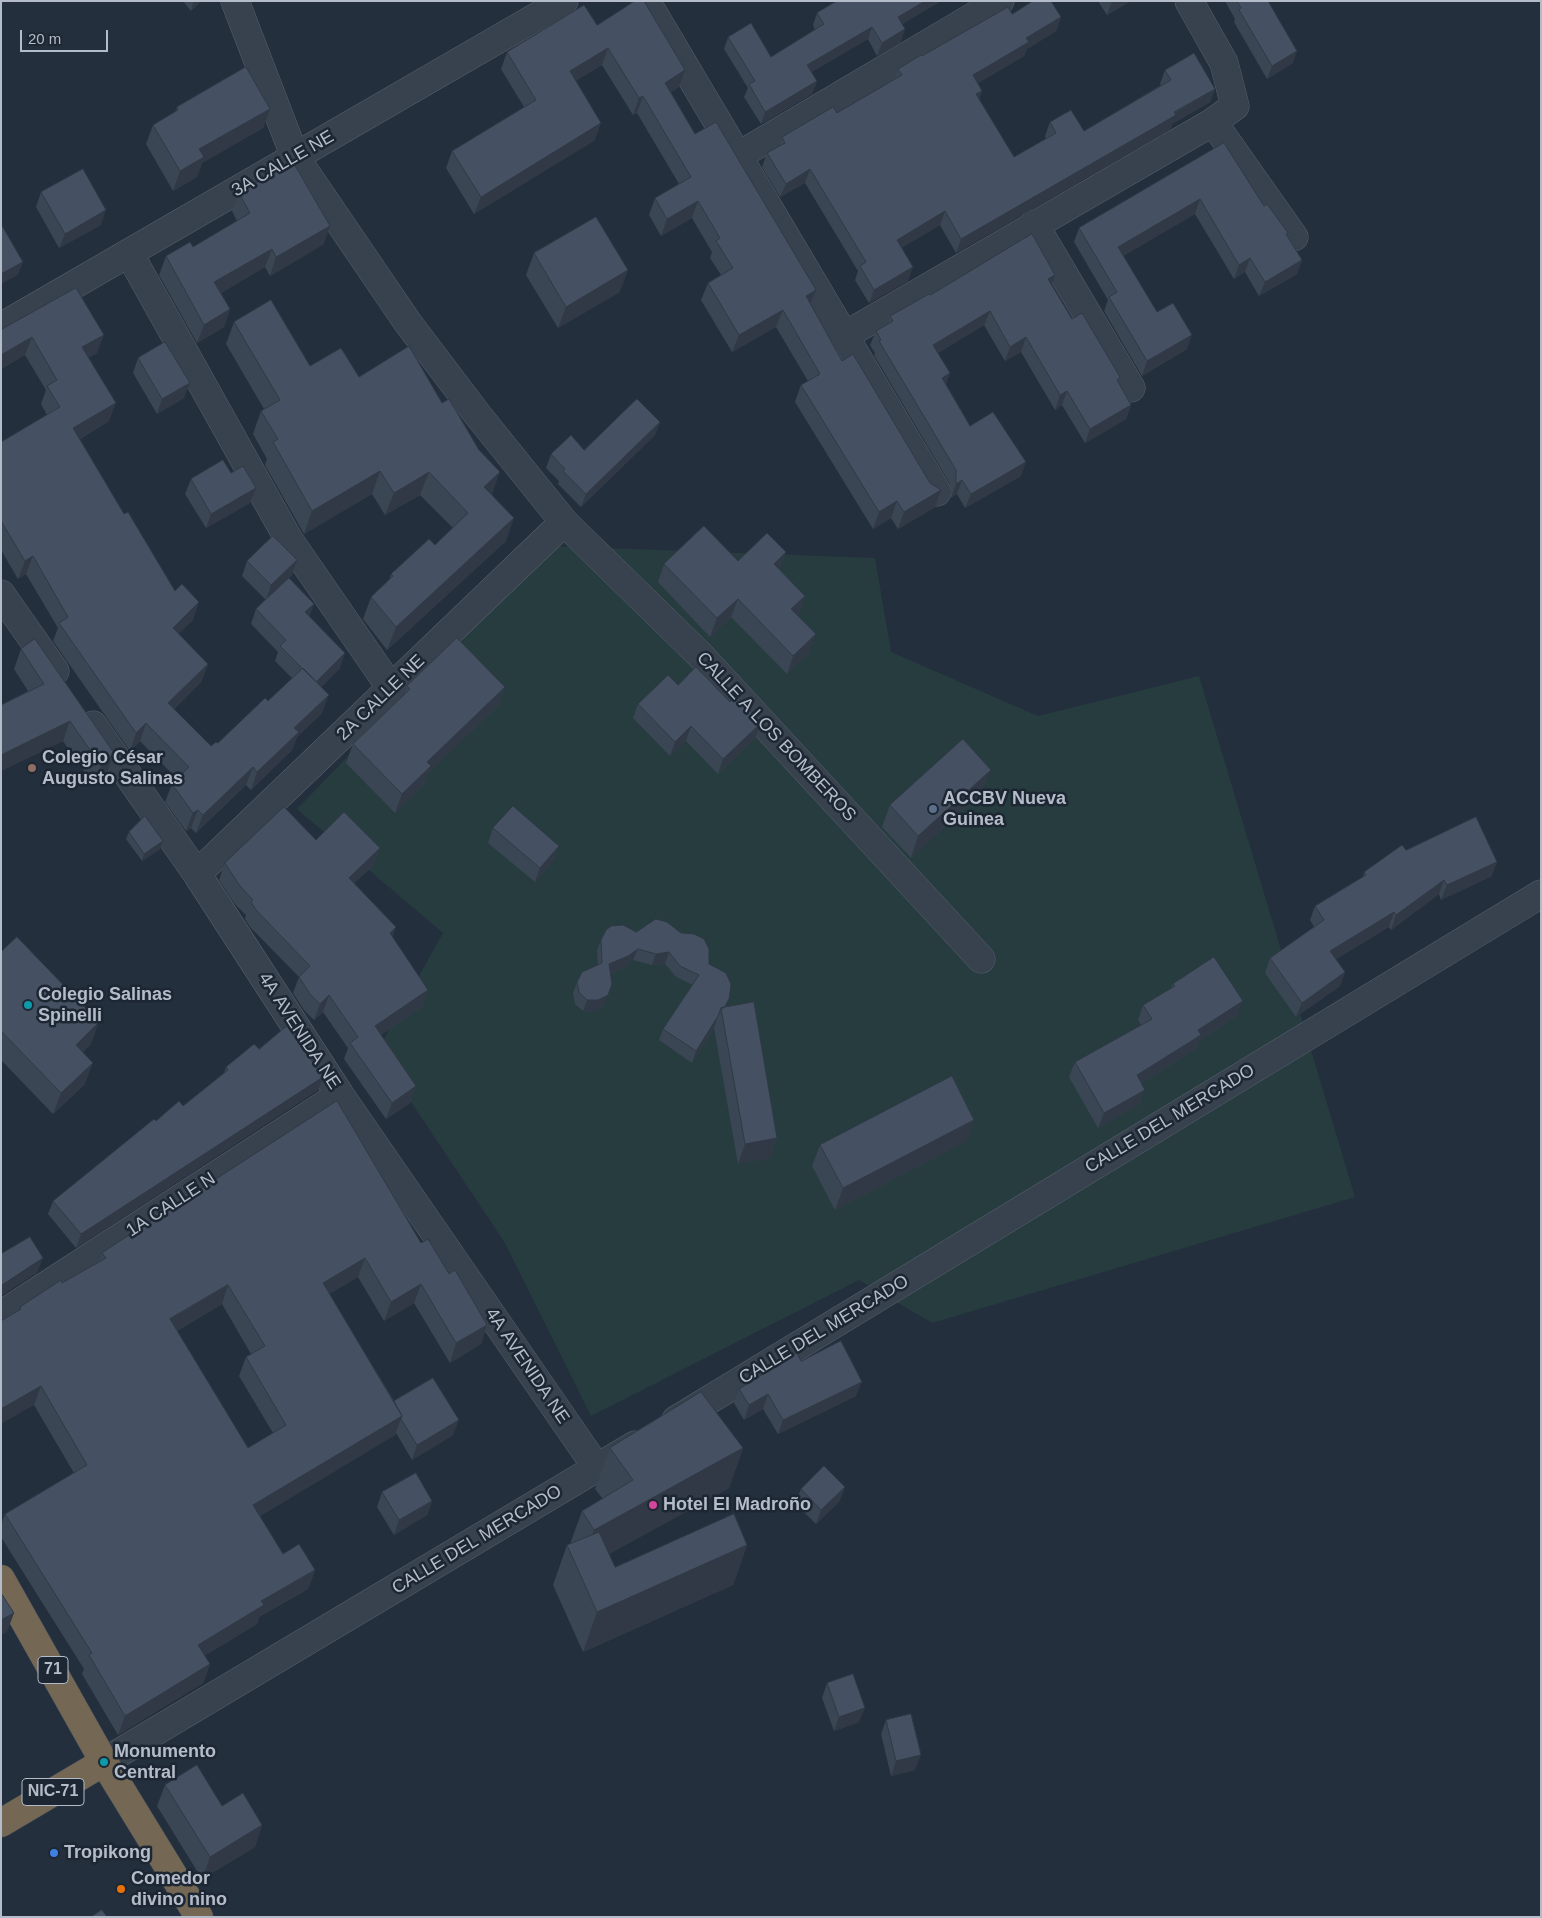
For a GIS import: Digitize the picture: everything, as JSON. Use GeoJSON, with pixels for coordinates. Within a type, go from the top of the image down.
{"type":"FeatureCollection","features":[{"type":"Feature","properties":{"kind":"highway","name":"71"},"geometry":{"type":"LineString","coordinates":[[1,1579],[104,1762]]}},
{"type":"Feature","properties":{"kind":"highway","name":"NIC-71"},"geometry":{"type":"LineString","coordinates":[[1,1823],[104,1762],[199,1917]]}},
{"type":"Feature","properties":{"kind":"street","name":"CALLE A LOS BOMBEROS"},"geometry":{"type":"LineString","coordinates":[[235,1],[295,157],[408,323],[564,522],[701,656],[981,959]]}},
{"type":"Feature","properties":{"kind":"street","name":"3A CALLE NE"},"geometry":{"type":"LineString","coordinates":[[1,327],[564,1]]}},
{"type":"Feature","properties":{"kind":"street"},"geometry":{"type":"LineString","coordinates":[[646,1],[936,492]]}},
{"type":"Feature","properties":{"kind":"street"},"geometry":{"type":"LineString","coordinates":[[738,156],[1000,1]]}},
{"type":"Feature","properties":{"kind":"street"},"geometry":{"type":"LineString","coordinates":[[844,336],[1212,122],[1235,106],[1224,63],[1189,1]]}},
{"type":"Feature","properties":{"kind":"street"},"geometry":{"type":"LineString","coordinates":[[1212,122],[1294,237]]}},
{"type":"Feature","properties":{"kind":"street"},"geometry":{"type":"LineString","coordinates":[[1034,224],[1131,388]]}},
{"type":"Feature","properties":{"kind":"street"},"geometry":{"type":"LineString","coordinates":[[129,253],[289,540],[391,688]]}},
{"type":"Feature","properties":{"kind":"street","name":"2A CALLE NE"},"geometry":{"type":"LineString","coordinates":[[197,874],[564,522]]}},
{"type":"Feature","properties":{"kind":"street","name":"4A AVENIDA NE"},"geometry":{"type":"LineString","coordinates":[[1,594],[197,874],[340,1095],[597,1468]]}},
{"type":"Feature","properties":{"kind":"street","name":"CALLE DEL MERCADO"},"geometry":{"type":"LineString","coordinates":[[104,1762],[597,1468],[1541,894]]}},
{"type":"Feature","properties":{"kind":"street","name":"1A CALLE N"},"geometry":{"type":"LineString","coordinates":[[1,1315],[340,1095]]}},
{"type":"Feature","properties":{"kind":"green space"},"geometry":{"type":"Polygon","coordinates":[[[550,546],[875,558],[891,652],[1038,716],[1199,676],[1355,1197],[932,1323],[859,1280],[591,1416],[505,1243],[377,1051],[443,933],[297,809],[550,546]]]}},
{"type":"Feature","properties":{"kind":"building"},"geometry":{"type":"Polygon","coordinates":[[[635,1],[644,1],[685,70],[665,83],[695,134],[716,122],[816,290],[806,296],[842,361],[853,354],[930,483],[941,490],[904,512],[897,501],[879,512],[801,385],[820,374],[783,310],[739,335],[708,283],[733,268],[716,241],[720,238],[698,201],[667,219],[655,198],[691,177],[643,96],[639,98],[608,48],[570,71],[601,123],[481,197],[452,151],[536,100],[507,52],[584,5],[597,25],[635,1]]]}},
{"type":"Feature","properties":{"kind":"building"},"geometry":{"type":"Polygon","coordinates":[[[837,1],[925,1],[898,17],[905,29],[882,43],[872,27],[807,65],[817,81],[765,112],[749,84],[755,81],[728,37],[751,23],[771,57],[824,24],[817,13],[837,1]]]}},
{"type":"Feature","properties":{"kind":"building"},"geometry":{"type":"Polygon","coordinates":[[[1033,1],[1051,1],[1061,17],[1026,38],[1029,42],[973,75],[982,91],[976,94],[1014,157],[1056,133],[1050,122],[1071,110],[1084,131],[1171,80],[1165,70],[1194,53],[1215,89],[1174,112],[1176,115],[961,239],[945,211],[897,240],[913,267],[874,290],[860,266],[866,262],[810,169],[786,184],[767,153],[785,143],[782,137],[833,107],[837,113],[902,75],[898,69],[921,55],[1008,7],[1012,14],[1033,1]]]}},
{"type":"Feature","properties":{"kind":"building"},"geometry":{"type":"Polygon","coordinates":[[[1237,1],[1268,1],[1297,51],[1272,66],[1239,10],[1241,8],[1237,1]]]}},
{"type":"Feature","properties":{"kind":"building"},"geometry":{"type":"Polygon","coordinates":[[[246,67],[270,109],[199,149],[204,157],[180,171],[153,125],[178,110],[177,107],[246,67]]]}},
{"type":"Feature","properties":{"kind":"building"},"geometry":{"type":"Polygon","coordinates":[[[1224,143],[1264,206],[1267,204],[1288,233],[1286,234],[1302,260],[1265,282],[1250,258],[1239,265],[1200,199],[1118,247],[1157,312],[1173,303],[1192,335],[1147,361],[1109,297],[1117,292],[1079,228],[1224,143]]]}},
{"type":"Feature","properties":{"kind":"building"},"geometry":{"type":"Polygon","coordinates":[[[293,162],[330,226],[276,257],[272,249],[214,282],[230,309],[204,325],[166,256],[190,242],[193,247],[250,213],[239,193],[293,162]]]}},
{"type":"Feature","properties":{"kind":"building"},"geometry":{"type":"Polygon","coordinates":[[[83,169],[106,210],[65,234],[41,192],[83,169]]]}},
{"type":"Feature","properties":{"kind":"building"},"geometry":{"type":"Polygon","coordinates":[[[596,217],[628,270],[566,307],[534,253],[596,217]]]}},
{"type":"Feature","properties":{"kind":"building"},"geometry":{"type":"Polygon","coordinates":[[[1,224],[23,262],[1,274],[1,224]]]}},
{"type":"Feature","properties":{"kind":"building"},"geometry":{"type":"Polygon","coordinates":[[[1032,234],[1055,275],[1048,279],[1072,319],[1082,313],[1120,377],[1117,380],[1131,405],[1090,429],[1067,391],[1060,395],[1026,337],[1010,347],[990,311],[933,345],[950,373],[942,378],[970,426],[993,412],[1026,462],[971,494],[962,480],[956,484],[956,470],[879,341],[881,340],[876,331],[893,321],[890,316],[930,295],[1032,234]]]}},
{"type":"Feature","properties":{"kind":"building"},"geometry":{"type":"Polygon","coordinates":[[[76,288],[104,335],[82,347],[116,403],[73,428],[124,514],[128,512],[175,591],[182,584],[199,602],[173,628],[208,664],[168,703],[211,746],[216,742],[218,743],[265,698],[268,701],[303,668],[329,695],[294,728],[299,732],[257,772],[253,767],[203,815],[198,810],[193,813],[172,784],[189,767],[146,723],[136,733],[59,623],[68,617],[33,556],[25,561],[1,521],[1,442],[60,407],[47,386],[57,380],[32,337],[1,355],[1,330],[76,288]]]}},
{"type":"Feature","properties":{"kind":"building"},"geometry":{"type":"Polygon","coordinates":[[[271,300],[310,366],[341,348],[359,377],[409,346],[442,403],[449,399],[479,450],[500,472],[484,487],[514,518],[396,627],[371,597],[393,576],[391,574],[429,539],[435,545],[468,513],[429,472],[394,493],[380,471],[312,511],[273,442],[278,439],[261,411],[280,400],[234,322],[271,300]]]}},
{"type":"Feature","properties":{"kind":"building"},"geometry":{"type":"Polygon","coordinates":[[[165,342],[190,383],[162,399],[138,358],[165,342]]]}},
{"type":"Feature","properties":{"kind":"building"},"geometry":{"type":"Polygon","coordinates":[[[637,399],[660,422],[586,494],[563,471],[565,469],[551,454],[571,435],[584,450],[637,399]]]}},
{"type":"Feature","properties":{"kind":"building"},"geometry":{"type":"Polygon","coordinates":[[[223,460],[231,473],[243,466],[256,488],[211,514],[191,479],[223,460]]]}},
{"type":"Feature","properties":{"kind":"building"},"geometry":{"type":"Polygon","coordinates":[[[704,526],[738,561],[767,533],[786,552],[774,564],[805,596],[791,609],[816,634],[793,656],[738,599],[717,618],[664,564],[704,526]]]}},
{"type":"Feature","properties":{"kind":"building"},"geometry":{"type":"Polygon","coordinates":[[[273,536],[297,560],[271,585],[247,561],[273,536]]]}},
{"type":"Feature","properties":{"kind":"building"},"geometry":{"type":"Polygon","coordinates":[[[289,578],[314,604],[305,612],[345,653],[316,682],[280,646],[286,640],[256,609],[289,578]]]}},
{"type":"Feature","properties":{"kind":"building"},"geometry":{"type":"Polygon","coordinates":[[[457,638],[505,687],[427,762],[431,766],[402,794],[353,744],[410,689],[407,686],[457,638]]]}},
{"type":"Feature","properties":{"kind":"building"},"geometry":{"type":"Polygon","coordinates":[[[35,639],[114,753],[101,766],[70,721],[1,755],[1,705],[44,684],[21,649],[35,639]]]}},
{"type":"Feature","properties":{"kind":"building"},"geometry":{"type":"Polygon","coordinates":[[[696,667],[730,702],[736,696],[761,723],[723,759],[691,726],[675,742],[638,704],[668,675],[678,685],[696,667]]]}},
{"type":"Feature","properties":{"kind":"building"},"geometry":{"type":"Polygon","coordinates":[[[963,739],[991,770],[918,836],[890,805],[963,739]]]}},
{"type":"Feature","properties":{"kind":"building"},"geometry":{"type":"Polygon","coordinates":[[[513,806],[559,846],[540,868],[493,828],[513,806]]]}},
{"type":"Feature","properties":{"kind":"building"},"geometry":{"type":"Polygon","coordinates":[[[284,807],[316,840],[344,812],[380,848],[349,878],[396,927],[390,933],[428,990],[375,1026],[416,1086],[392,1103],[350,1043],[358,1037],[329,995],[320,1004],[310,994],[299,977],[310,966],[256,910],[251,902],[253,900],[240,886],[225,863],[284,807]]]}},
{"type":"Feature","properties":{"kind":"building"},"geometry":{"type":"Polygon","coordinates":[[[145,816],[163,841],[144,854],[129,832],[145,816]]]}},
{"type":"Feature","properties":{"kind":"building"},"geometry":{"type":"Polygon","coordinates":[[[1476,817],[1497,862],[1447,885],[1444,880],[1396,915],[1394,912],[1330,951],[1345,972],[1302,1003],[1270,958],[1324,920],[1315,906],[1366,875],[1364,872],[1402,845],[1406,850],[1476,817]]]}},
{"type":"Feature","properties":{"kind":"building"},"geometry":{"type":"Polygon","coordinates":[[[656,919],[667,922],[681,933],[694,934],[704,939],[709,949],[709,964],[726,973],[731,984],[729,999],[724,1008],[721,1008],[696,1051],[663,1029],[699,975],[680,966],[669,952],[656,954],[638,949],[628,956],[609,964],[612,984],[608,995],[598,1000],[587,1000],[579,992],[577,982],[582,972],[602,963],[601,940],[606,930],[611,926],[623,925],[636,932],[656,919]]]}},
{"type":"Feature","properties":{"kind":"building","name":"Colegio Salinas Spinelli"},"geometry":{"type":"Polygon","coordinates":[[[17,937],[99,1022],[76,1045],[93,1063],[61,1093],[1,1031],[1,952],[17,937]]]}},
{"type":"Feature","properties":{"kind":"building"},"geometry":{"type":"Polygon","coordinates":[[[1214,957],[1243,1001],[1198,1030],[1201,1035],[1137,1075],[1145,1090],[1104,1113],[1075,1062],[1152,1019],[1143,1005],[1175,986],[1173,984],[1214,957]]]}},
{"type":"Feature","properties":{"kind":"building"},"geometry":{"type":"Polygon","coordinates":[[[754,1002],[777,1138],[745,1144],[721,1008],[754,1002]]]}},
{"type":"Feature","properties":{"kind":"building"},"geometry":{"type":"Polygon","coordinates":[[[287,1026],[323,1077],[81,1234],[53,1201],[154,1119],[156,1121],[179,1101],[183,1106],[228,1070],[226,1067],[254,1044],[259,1049],[287,1026]]]}},
{"type":"Feature","properties":{"kind":"building"},"geometry":{"type":"Polygon","coordinates":[[[952,1076],[974,1120],[843,1188],[820,1145],[952,1076]]]}},
{"type":"Feature","properties":{"kind":"building"},"geometry":{"type":"Polygon","coordinates":[[[337,1101],[421,1243],[428,1239],[449,1274],[455,1270],[487,1325],[456,1343],[421,1284],[391,1302],[365,1258],[323,1283],[402,1416],[253,1505],[283,1554],[299,1544],[315,1570],[261,1601],[264,1605],[198,1645],[210,1664],[125,1716],[89,1655],[92,1653],[5,1514],[87,1465],[41,1386],[1,1409],[1,1321],[61,1280],[62,1283],[106,1258],[102,1253],[337,1101]],[[228,1285],[170,1319],[248,1448],[286,1425],[246,1357],[265,1346],[228,1285]]]}},
{"type":"Feature","properties":{"kind":"building"},"geometry":{"type":"Polygon","coordinates":[[[30,1237],[43,1258],[2,1285],[1,1254],[30,1237]]]}},
{"type":"Feature","properties":{"kind":"building"},"geometry":{"type":"Polygon","coordinates":[[[841,1341],[862,1382],[783,1420],[768,1394],[749,1405],[739,1389],[797,1353],[801,1361],[841,1341]]]}},
{"type":"Feature","properties":{"kind":"building"},"geometry":{"type":"Polygon","coordinates":[[[433,1378],[459,1420],[417,1445],[401,1419],[402,1416],[394,1401],[433,1378]]]}},
{"type":"Feature","properties":{"kind":"building"},"geometry":{"type":"Polygon","coordinates":[[[701,1392],[743,1448],[594,1530],[582,1511],[633,1480],[610,1448],[701,1392]]]}},
{"type":"Feature","properties":{"kind":"building"},"geometry":{"type":"Polygon","coordinates":[[[824,1466],[845,1487],[821,1510],[801,1489],[824,1466]]]}},
{"type":"Feature","properties":{"kind":"building"},"geometry":{"type":"Polygon","coordinates":[[[416,1473],[432,1501],[399,1520],[382,1492],[416,1473]]]}},
{"type":"Feature","properties":{"kind":"building"},"geometry":{"type":"Polygon","coordinates":[[[734,1514],[747,1545],[597,1612],[567,1545],[599,1532],[615,1567],[734,1514]]]}},
{"type":"Feature","properties":{"kind":"building"},"geometry":{"type":"Polygon","coordinates":[[[1,1593],[14,1613],[1,1620],[1,1593]]]}},
{"type":"Feature","properties":{"kind":"building"},"geometry":{"type":"Polygon","coordinates":[[[853,1674],[865,1708],[839,1717],[827,1683],[853,1674]]]}},
{"type":"Feature","properties":{"kind":"building"},"geometry":{"type":"Polygon","coordinates":[[[911,1714],[921,1755],[896,1761],[886,1720],[911,1714]]]}},
{"type":"Feature","properties":{"kind":"building"},"geometry":{"type":"Polygon","coordinates":[[[197,1765],[222,1806],[243,1793],[262,1825],[210,1857],[165,1785],[197,1765]]]}},
{"type":"Feature","properties":{"kind":"building"},"geometry":{"type":"Polygon","coordinates":[[[102,1910],[107,1917],[91,1917],[102,1910]]]}},
{"type":"Feature","properties":{"kind":"place","name":"Colegio César Augusto Salinas"},"geometry":{"type":"Point","coordinates":[32,768]}},
{"type":"Feature","properties":{"kind":"place","name":"ACCBV Nueva Guinea"},"geometry":{"type":"Point","coordinates":[933,809]}},
{"type":"Feature","properties":{"kind":"place","name":"Colegio Salinas Spinelli"},"geometry":{"type":"Point","coordinates":[28,1005]}},
{"type":"Feature","properties":{"kind":"place","name":"Hotel El Madroño"},"geometry":{"type":"Point","coordinates":[653,1505]}},
{"type":"Feature","properties":{"kind":"place","name":"Monumento Central"},"geometry":{"type":"Point","coordinates":[104,1762]}},
{"type":"Feature","properties":{"kind":"place","name":"Tropikong"},"geometry":{"type":"Point","coordinates":[54,1853]}},
{"type":"Feature","properties":{"kind":"place","name":"Comedor divino nino"},"geometry":{"type":"Point","coordinates":[121,1889]}}]}
